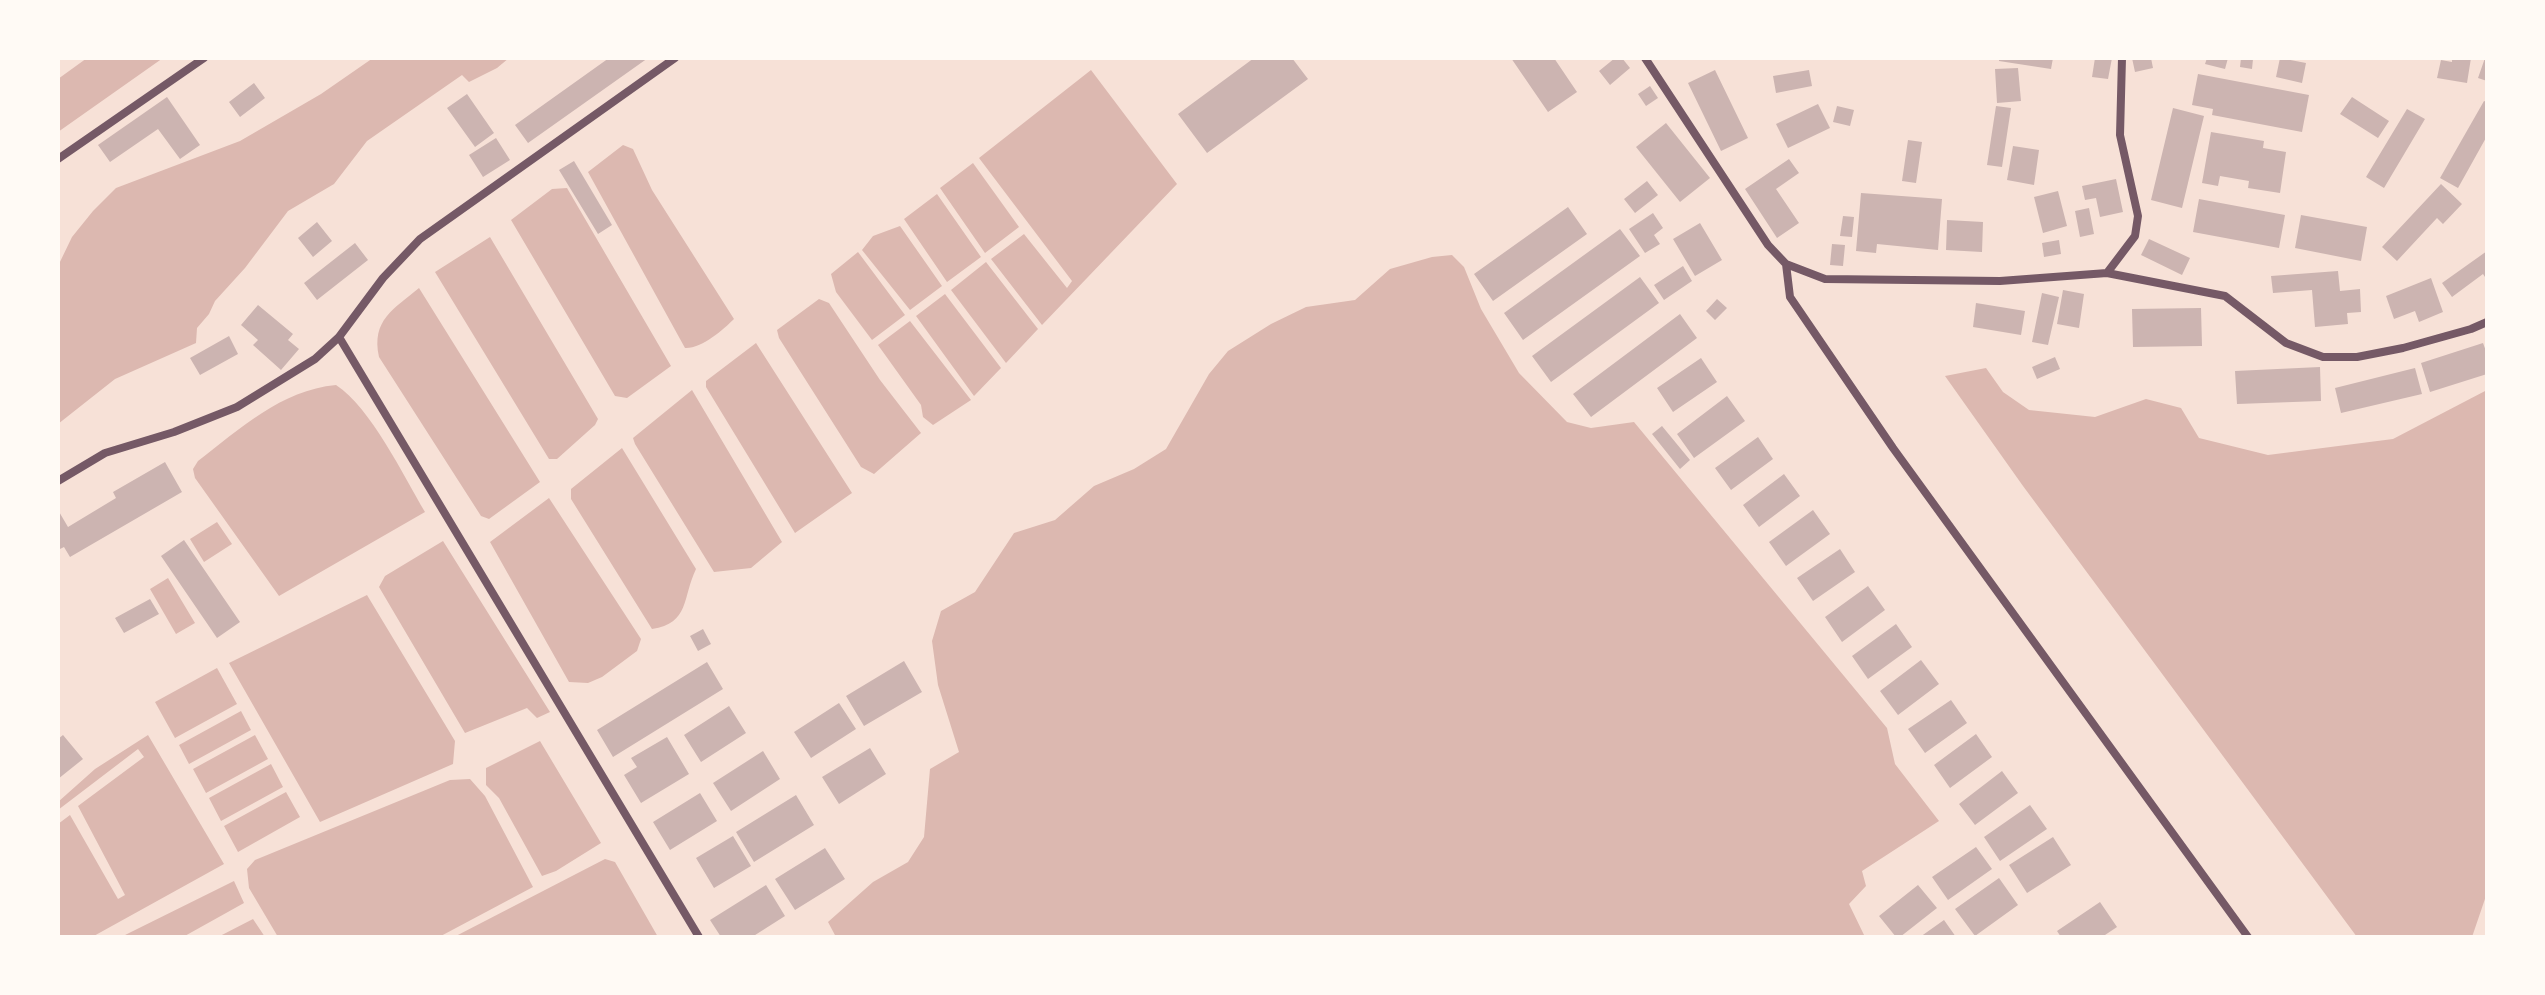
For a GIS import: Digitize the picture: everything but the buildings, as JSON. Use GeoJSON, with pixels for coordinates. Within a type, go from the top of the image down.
{"type":"FeatureCollection","features":[{"type":"Feature","properties":{"kind":"street"},"geometry":{"type":"LineString","coordinates":[[58,159],[204,58]]}},
{"type":"Feature","properties":{"kind":"street"},"geometry":{"type":"LineString","coordinates":[[58,481],[105,453],[174,432],[237,407],[315,359],[339,337],[383,278],[420,239],[675,58]]}},
{"type":"Feature","properties":{"kind":"street"},"geometry":{"type":"LineString","coordinates":[[1645,58],[1768,245],[1786,264],[1825,279],[2000,281],[2107,273],[2225,296],[2286,343],[2323,357],[2357,357],[2403,348],[2487,322]]}},
{"type":"Feature","properties":{"kind":"street"},"geometry":{"type":"LineString","coordinates":[[2107,273],[2135,236],[2138,216],[2120,135],[2122,58]]}},
{"type":"Feature","properties":{"kind":"street"},"geometry":{"type":"LineString","coordinates":[[1786,264],[1790,297],[1893,448],[2248,937]]}},
{"type":"Feature","properties":{"kind":"street"},"geometry":{"type":"LineString","coordinates":[[339,337],[699,937]]}},
{"type":"Feature","properties":{"kind":"shaded area"},"geometry":{"type":"Polygon","coordinates":[[[87,58],[163,58],[58,132],[58,79],[87,58]]]}},
{"type":"Feature","properties":{"kind":"shaded area"},"geometry":{"type":"Polygon","coordinates":[[[373,58],[509,58],[497,68],[469,82],[462,75],[367,141],[334,184],[288,211],[245,268],[215,301],[197,328],[196,343],[115,379],[58,424],[58,266],[72,237],[93,211],[116,188],[240,141],[321,94],[373,58]]]}},
{"type":"Feature","properties":{"kind":"shaded area"},"geometry":{"type":"Polygon","coordinates":[[[1091,70],[1177,184],[1042,325],[991,259],[1024,234],[1067,288],[1072,281],[979,158],[1091,70]]]}},
{"type":"Feature","properties":{"kind":"shaded area"},"geometry":{"type":"Polygon","coordinates":[[[623,145],[633,149],[652,190],[734,319],[698,345],[685,348],[588,172],[623,145]]]}},
{"type":"Feature","properties":{"kind":"shaded area"},"geometry":{"type":"Polygon","coordinates":[[[973,163],[1019,227],[985,253],[940,188],[973,163]]]}},
{"type":"Feature","properties":{"kind":"shaded area"},"geometry":{"type":"Polygon","coordinates":[[[567,188],[671,366],[627,398],[615,396],[511,220],[552,189],[567,188]]]}},
{"type":"Feature","properties":{"kind":"shaded area"},"geometry":{"type":"Polygon","coordinates":[[[937,194],[981,257],[947,282],[904,219],[937,194]]]}},
{"type":"Feature","properties":{"kind":"shaded area"},"geometry":{"type":"Polygon","coordinates":[[[900,226],[942,286],[910,310],[862,250],[873,236],[900,226]]]}},
{"type":"Feature","properties":{"kind":"shaded area"},"geometry":{"type":"Polygon","coordinates":[[[490,237],[598,419],[557,459],[549,459],[435,272],[490,237]]]}},
{"type":"Feature","properties":{"kind":"shaded area"},"geometry":{"type":"Polygon","coordinates":[[[858,252],[905,315],[872,340],[836,292],[831,274],[858,252]]]}},
{"type":"Feature","properties":{"kind":"shaded area"},"geometry":{"type":"Polygon","coordinates":[[[1452,255],[1464,267],[1481,309],[1519,373],[1567,422],[1591,428],[1634,422],[1887,728],[1895,764],[1939,821],[1862,871],[1866,886],[1849,904],[1865,937],[836,937],[828,922],[873,882],[908,862],[924,837],[930,769],[959,752],[938,685],[932,641],[941,611],[975,592],[1014,533],[1055,520],[1094,486],[1134,469],[1166,449],[1209,374],[1228,351],[1306,307],[1355,300],[1390,269],[1432,257],[1452,255]]]}},
{"type":"Feature","properties":{"kind":"shaded area"},"geometry":{"type":"Polygon","coordinates":[[[986,262],[1038,329],[1006,363],[951,290],[986,262]]]}},
{"type":"Feature","properties":{"kind":"shaded area"},"geometry":{"type":"Polygon","coordinates":[[[419,288],[540,482],[489,519],[481,516],[379,357],[377,344],[382,324],[393,309],[419,288]]]}},
{"type":"Feature","properties":{"kind":"shaded area"},"geometry":{"type":"Polygon","coordinates":[[[945,294],[1001,368],[974,396],[916,316],[945,294]]]}},
{"type":"Feature","properties":{"kind":"shaded area"},"geometry":{"type":"Polygon","coordinates":[[[819,299],[829,303],[880,380],[921,433],[874,474],[861,467],[779,338],[777,330],[819,299]]]}},
{"type":"Feature","properties":{"kind":"shaded area"},"geometry":{"type":"Polygon","coordinates":[[[910,321],[971,400],[933,425],[923,417],[921,405],[878,345],[910,321]]]}},
{"type":"Feature","properties":{"kind":"shaded area"},"geometry":{"type":"Polygon","coordinates":[[[756,343],[852,493],[795,533],[706,387],[706,381],[756,343]]]}},
{"type":"Feature","properties":{"kind":"shaded area"},"geometry":{"type":"Polygon","coordinates":[[[1986,368],[2003,392],[2029,410],[2095,417],[2146,399],[2181,408],[2199,438],[2268,455],[2393,439],[2487,390],[2487,893],[2472,937],[2357,937],[1945,376],[1986,368]]]}},
{"type":"Feature","properties":{"kind":"shaded area"},"geometry":{"type":"Polygon","coordinates":[[[336,385],[362,409],[374,426],[425,512],[279,596],[195,478],[193,469],[198,461],[230,436],[279,403],[316,388],[336,385]]]}},
{"type":"Feature","properties":{"kind":"shaded area"},"geometry":{"type":"Polygon","coordinates":[[[692,390],[782,542],[751,568],[714,572],[633,438],[692,390]]]}},
{"type":"Feature","properties":{"kind":"shaded area"},"geometry":{"type":"Polygon","coordinates":[[[622,448],[696,569],[679,615],[664,626],[652,629],[571,499],[571,489],[622,448]]]}},
{"type":"Feature","properties":{"kind":"shaded area"},"geometry":{"type":"Polygon","coordinates":[[[549,498],[641,639],[637,651],[602,677],[588,683],[569,682],[490,542],[549,498]]]}},
{"type":"Feature","properties":{"kind":"shaded area"},"geometry":{"type":"Polygon","coordinates":[[[217,522],[232,544],[204,562],[190,539],[217,522]]]}},
{"type":"Feature","properties":{"kind":"shaded area"},"geometry":{"type":"Polygon","coordinates":[[[443,541],[550,712],[537,718],[527,708],[465,733],[379,587],[385,576],[443,541]]]}},
{"type":"Feature","properties":{"kind":"shaded area"},"geometry":{"type":"Polygon","coordinates":[[[168,578],[195,623],[176,634],[150,589],[168,578]]]}},
{"type":"Feature","properties":{"kind":"shaded area"},"geometry":{"type":"Polygon","coordinates":[[[367,595],[455,741],[453,764],[320,822],[229,663],[367,595]]]}},
{"type":"Feature","properties":{"kind":"shaded area"},"geometry":{"type":"Polygon","coordinates":[[[217,668],[237,704],[175,738],[155,702],[217,668]]]}},
{"type":"Feature","properties":{"kind":"shaded area"},"geometry":{"type":"Polygon","coordinates":[[[241,711],[251,730],[189,764],[179,745],[241,711]]]}},
{"type":"Feature","properties":{"kind":"shaded area"},"geometry":{"type":"Polygon","coordinates":[[[148,735],[224,864],[92,937],[58,937],[58,824],[70,815],[118,899],[125,895],[78,806],[144,757],[138,749],[58,810],[58,802],[95,769],[148,735]]]}},
{"type":"Feature","properties":{"kind":"shaded area"},"geometry":{"type":"Polygon","coordinates":[[[255,735],[268,759],[206,793],[193,769],[255,735]]]}},
{"type":"Feature","properties":{"kind":"shaded area"},"geometry":{"type":"Polygon","coordinates":[[[540,741],[601,843],[556,871],[542,876],[499,798],[486,785],[486,768],[540,741]]]}},
{"type":"Feature","properties":{"kind":"shaded area"},"geometry":{"type":"Polygon","coordinates":[[[271,764],[283,787],[221,821],[209,798],[271,764]]]}},
{"type":"Feature","properties":{"kind":"shaded area"},"geometry":{"type":"Polygon","coordinates":[[[470,779],[485,796],[533,887],[439,937],[278,937],[249,888],[247,869],[255,860],[450,780],[470,779]]]}},
{"type":"Feature","properties":{"kind":"shaded area"},"geometry":{"type":"Polygon","coordinates":[[[286,792],[300,817],[238,852],[224,826],[286,792]]]}},
{"type":"Feature","properties":{"kind":"shaded area"},"geometry":{"type":"Polygon","coordinates":[[[605,859],[615,862],[658,937],[454,937],[605,859]]]}},
{"type":"Feature","properties":{"kind":"shaded area"},"geometry":{"type":"Polygon","coordinates":[[[234,881],[244,903],[183,937],[121,937],[234,881]]]}},
{"type":"Feature","properties":{"kind":"shaded area"},"geometry":{"type":"Polygon","coordinates":[[[253,919],[265,937],[218,937],[253,919]]]}}]}
